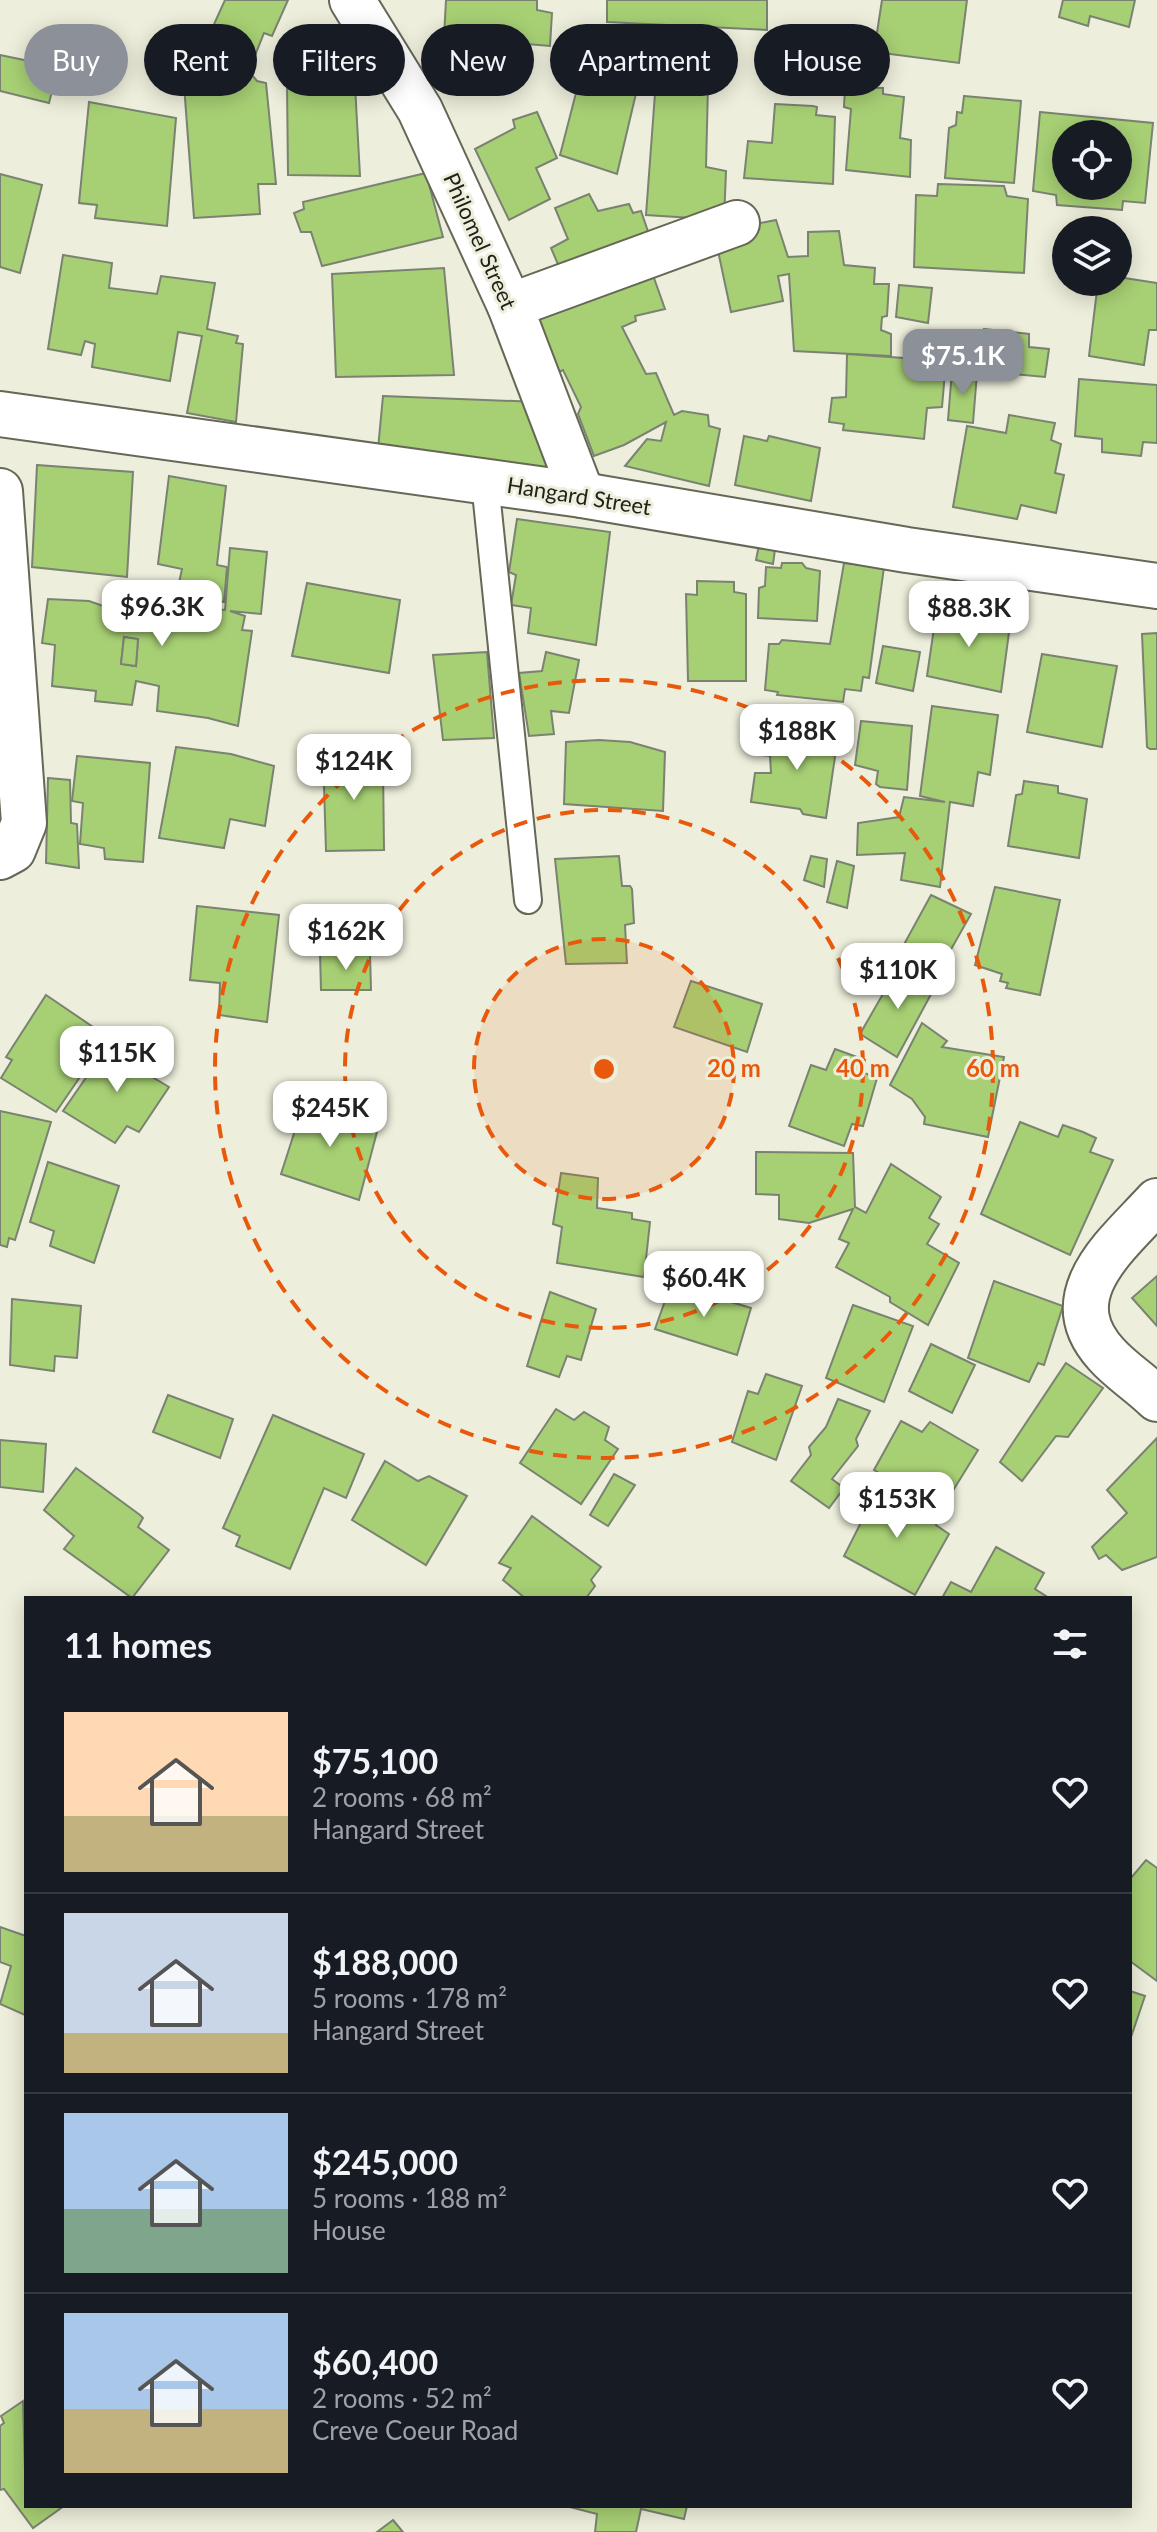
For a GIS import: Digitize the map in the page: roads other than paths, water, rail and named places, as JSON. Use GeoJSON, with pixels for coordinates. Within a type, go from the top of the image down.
{"type":"FeatureCollection","features":[{"type":"Feature","properties":{"kind":"street","name":"Philomel Street"},"geometry":{"type":"LineString","coordinates":[[352,0],[420,110],[510,306],[582,495]]}},
{"type":"Feature","properties":{"kind":"street"},"geometry":{"type":"LineString","coordinates":[[510,306],[737,223]]}},
{"type":"Feature","properties":{"kind":"street","name":"Hangard Street"},"geometry":{"type":"LineString","coordinates":[[0,414],[582,495],[907,550],[1157,586]]}},
{"type":"Feature","properties":{"kind":"street"},"geometry":{"type":"LineString","coordinates":[[0,491],[24,823],[13,850],[0,857]]}},
{"type":"Feature","properties":{"kind":"street"},"geometry":{"type":"LineString","coordinates":[[1157,1201],[1099,1265],[1084,1299],[1088,1330],[1106,1355],[1157,1399]]}},
{"type":"Feature","properties":{"kind":"lane"},"geometry":{"type":"LineString","coordinates":[[485,482],[528,900]]}}]}
